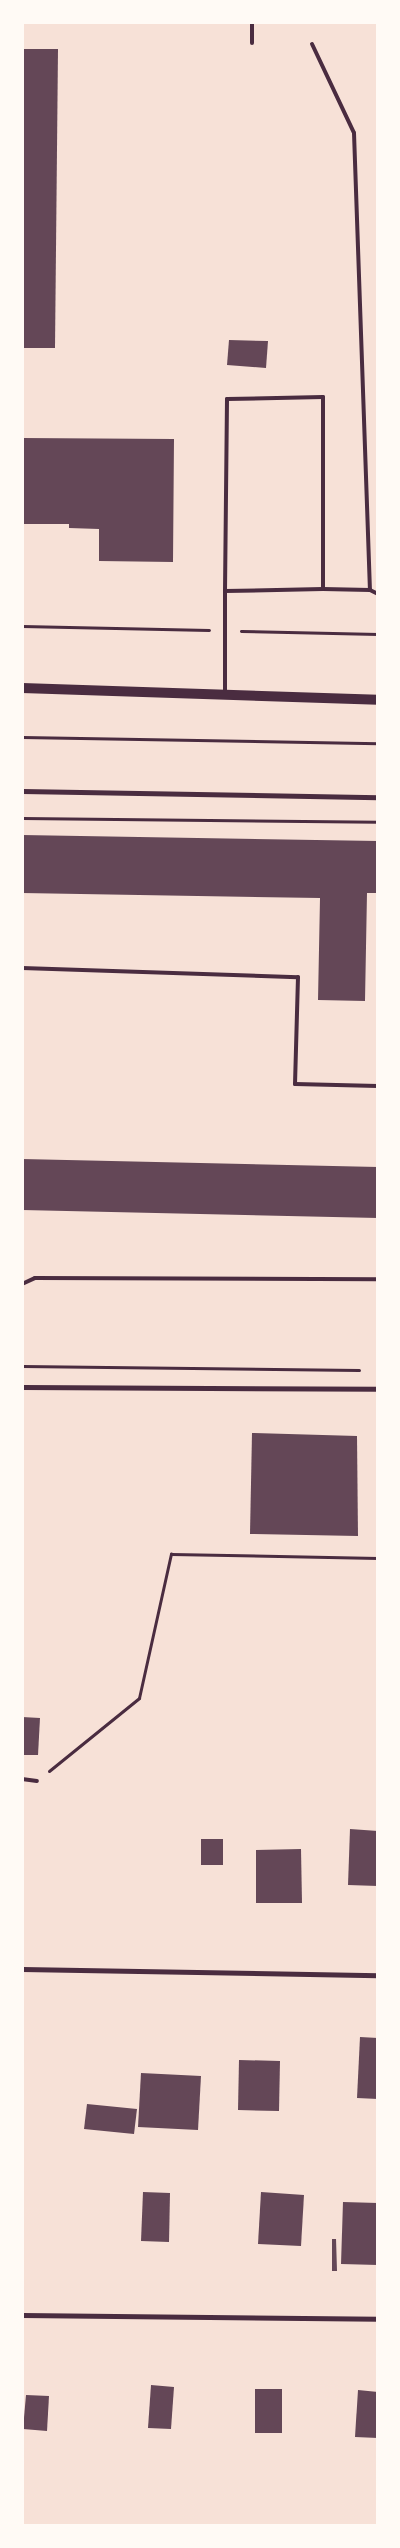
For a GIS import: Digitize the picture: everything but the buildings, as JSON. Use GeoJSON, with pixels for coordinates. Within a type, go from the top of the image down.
{"type":"FeatureCollection","features":[{"type":"Feature","properties":{"kind":"main road"},"geometry":{"type":"LineString","coordinates":[[22,688],[378,700]]}},
{"type":"Feature","properties":{"kind":"street"},"geometry":{"type":"LineString","coordinates":[[22,792],[378,797]]}},
{"type":"Feature","properties":{"kind":"street"},"geometry":{"type":"LineString","coordinates":[[22,1387],[378,1389]]}},
{"type":"Feature","properties":{"kind":"street"},"geometry":{"type":"LineString","coordinates":[[22,1969],[378,1975]]}},
{"type":"Feature","properties":{"kind":"street"},"geometry":{"type":"LineString","coordinates":[[22,2315],[378,2319]]}},
{"type":"Feature","properties":{"kind":"lane"},"geometry":{"type":"LineString","coordinates":[[252,22],[252,43]]}},
{"type":"Feature","properties":{"kind":"lane"},"geometry":{"type":"LineString","coordinates":[[312,44],[354,133],[370,590]]}},
{"type":"Feature","properties":{"kind":"lane"},"geometry":{"type":"LineString","coordinates":[[225,694],[227,399],[323,397],[323,589]]}},
{"type":"Feature","properties":{"kind":"lane"},"geometry":{"type":"LineString","coordinates":[[225,591],[323,589],[370,590],[378,594]]}},
{"type":"Feature","properties":{"kind":"lane"},"geometry":{"type":"LineString","coordinates":[[22,968],[298,977],[295,1084],[378,1086]]}},
{"type":"Feature","properties":{"kind":"lane"},"geometry":{"type":"LineString","coordinates":[[22,1284],[35,1278],[378,1279]]}},
{"type":"Feature","properties":{"kind":"lane"},"geometry":{"type":"LineString","coordinates":[[22,1779],[36,1781]]}},
{"type":"Feature","properties":{"kind":"path"},"geometry":{"type":"LineString","coordinates":[[22,626],[210,630]]}},
{"type":"Feature","properties":{"kind":"path"},"geometry":{"type":"LineString","coordinates":[[240,631],[378,634]]}},
{"type":"Feature","properties":{"kind":"path"},"geometry":{"type":"LineString","coordinates":[[22,737],[378,743]]}},
{"type":"Feature","properties":{"kind":"path"},"geometry":{"type":"LineString","coordinates":[[22,818],[378,822]]}},
{"type":"Feature","properties":{"kind":"path"},"geometry":{"type":"LineString","coordinates":[[22,1366],[368,1370]]}},
{"type":"Feature","properties":{"kind":"path"},"geometry":{"type":"LineString","coordinates":[[36,1781],[139,1698],[172,1554],[378,1558]]}}]}
